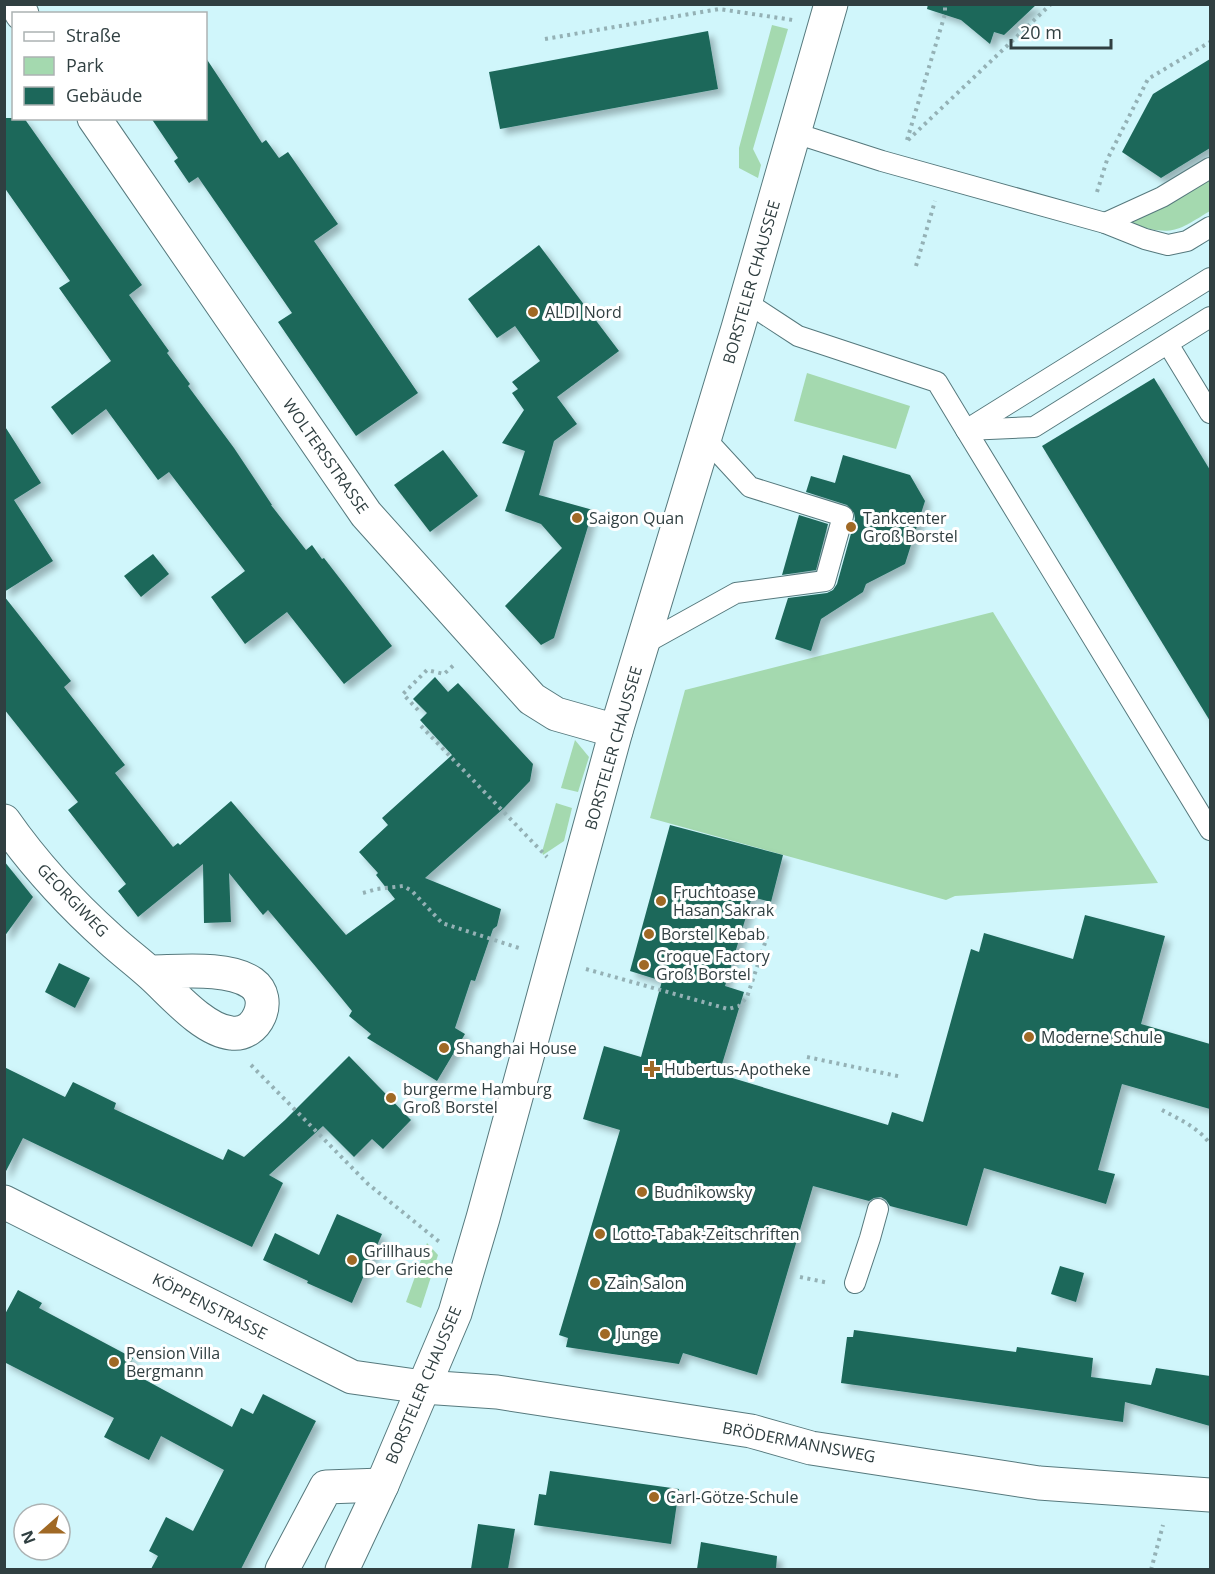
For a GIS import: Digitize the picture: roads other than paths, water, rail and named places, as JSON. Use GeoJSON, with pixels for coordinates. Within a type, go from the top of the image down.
{"type":"FeatureCollection","features":[{"type":"Feature","properties":{"kind":"street","name":"BORSTELER CHAUSSEE"},"geometry":{"type":"LineString","coordinates":[[342,1569],[382,1485],[455,1313],[616,731],[746,302],[828,15]]}},
{"type":"Feature","properties":{"kind":"street","name":"WOLTERSSTRASSE"},"geometry":{"type":"LineString","coordinates":[[95,120],[366,514],[532,699],[556,714],[616,731]]}},
{"type":"Feature","properties":{"kind":"street","name":"GEORGIWEG"},"geometry":{"type":"LineString","coordinates":[[4,821],[19,842],[73,903],[111,940],[194,1013],[223,1032],[237,1034],[249,1029],[259,1019],[262,1008],[261,994],[253,984],[236,975],[212,972],[149,972]]}},
{"type":"Feature","properties":{"kind":"street","name":"KÖPPENSTRASSE"},"geometry":{"type":"LineString","coordinates":[[4,1202],[352,1377],[423,1386]]}},
{"type":"Feature","properties":{"kind":"street","name":"BRÖDERMANNSWEG"},"geometry":{"type":"LineString","coordinates":[[423,1386],[497,1392],[751,1431],[811,1448],[1040,1483],[1210,1495]]}},
{"type":"Feature","properties":{"kind":"street","name":"BORSTELER CHAUSSEE"},"geometry":{"type":"LineString","coordinates":[[282,1569],[326,1486],[382,1485]]}},
{"type":"Feature","properties":{"kind":"lane"},"geometry":{"type":"LineString","coordinates":[[795,133],[897,165],[1097,221],[1168,245],[1187,241],[1210,227]]}},
{"type":"Feature","properties":{"kind":"lane"},"geometry":{"type":"LineString","coordinates":[[1097,221],[1162,197],[1210,168]]}},
{"type":"Feature","properties":{"kind":"lane"},"geometry":{"type":"LineString","coordinates":[[966,430],[1210,278]]}},
{"type":"Feature","properties":{"kind":"lane"},"geometry":{"type":"LineString","coordinates":[[746,302],[798,336],[937,382],[1210,830]]}},
{"type":"Feature","properties":{"kind":"lane"},"geometry":{"type":"LineString","coordinates":[[966,430],[1034,427],[1210,317]]}},
{"type":"Feature","properties":{"kind":"lane"},"geometry":{"type":"LineString","coordinates":[[1168,344],[1210,413]]}},
{"type":"Feature","properties":{"kind":"lane"},"geometry":{"type":"LineString","coordinates":[[644,644],[736,593],[825,581],[843,516],[750,487],[704,437]]}},
{"type":"Feature","properties":{"kind":"lane"},"geometry":{"type":"LineString","coordinates":[[855,1283],[878,1209]]}},
{"type":"Feature","properties":{"kind":"place","name":"ALDI Nord"},"geometry":{"type":"Point","coordinates":[533,312]}},
{"type":"Feature","properties":{"kind":"place","name":"Saigon Quan"},"geometry":{"type":"Point","coordinates":[577,518]}},
{"type":"Feature","properties":{"kind":"place","name":"Tankcenter Groß Borstel"},"geometry":{"type":"Point","coordinates":[851,527]}},
{"type":"Feature","properties":{"kind":"place","name":"Fruchtoase Hasan Sakrak"},"geometry":{"type":"Point","coordinates":[661,901]}},
{"type":"Feature","properties":{"kind":"place","name":"Borstel Kebab"},"geometry":{"type":"Point","coordinates":[649,934]}},
{"type":"Feature","properties":{"kind":"place","name":"Croque Factory Groß Borstel"},"geometry":{"type":"Point","coordinates":[644,965]}},
{"type":"Feature","properties":{"kind":"place","name":"Moderne Schule"},"geometry":{"type":"Point","coordinates":[1029,1037]}},
{"type":"Feature","properties":{"kind":"place","name":"Shanghai House"},"geometry":{"type":"Point","coordinates":[444,1048]}},
{"type":"Feature","properties":{"kind":"place","name":"Hubertus-Apotheke"},"geometry":{"type":"Point","coordinates":[652,1069]}},
{"type":"Feature","properties":{"kind":"place","name":"burgerme Hamburg Groß Borstel"},"geometry":{"type":"Point","coordinates":[391,1098]}},
{"type":"Feature","properties":{"kind":"place","name":"Budnikowsky"},"geometry":{"type":"Point","coordinates":[642,1192]}},
{"type":"Feature","properties":{"kind":"place","name":"Lotto-Tabak-Zeitschriften"},"geometry":{"type":"Point","coordinates":[600,1234]}},
{"type":"Feature","properties":{"kind":"place","name":"Grillhaus Der Grieche"},"geometry":{"type":"Point","coordinates":[352,1260]}},
{"type":"Feature","properties":{"kind":"place","name":"Zain Salon"},"geometry":{"type":"Point","coordinates":[595,1283]}},
{"type":"Feature","properties":{"kind":"place","name":"Junge"},"geometry":{"type":"Point","coordinates":[605,1334]}},
{"type":"Feature","properties":{"kind":"place","name":"Pension Villa Bergmann"},"geometry":{"type":"Point","coordinates":[114,1362]}},
{"type":"Feature","properties":{"kind":"place","name":"Carl-Götze-Schule"},"geometry":{"type":"Point","coordinates":[654,1497]}}]}
